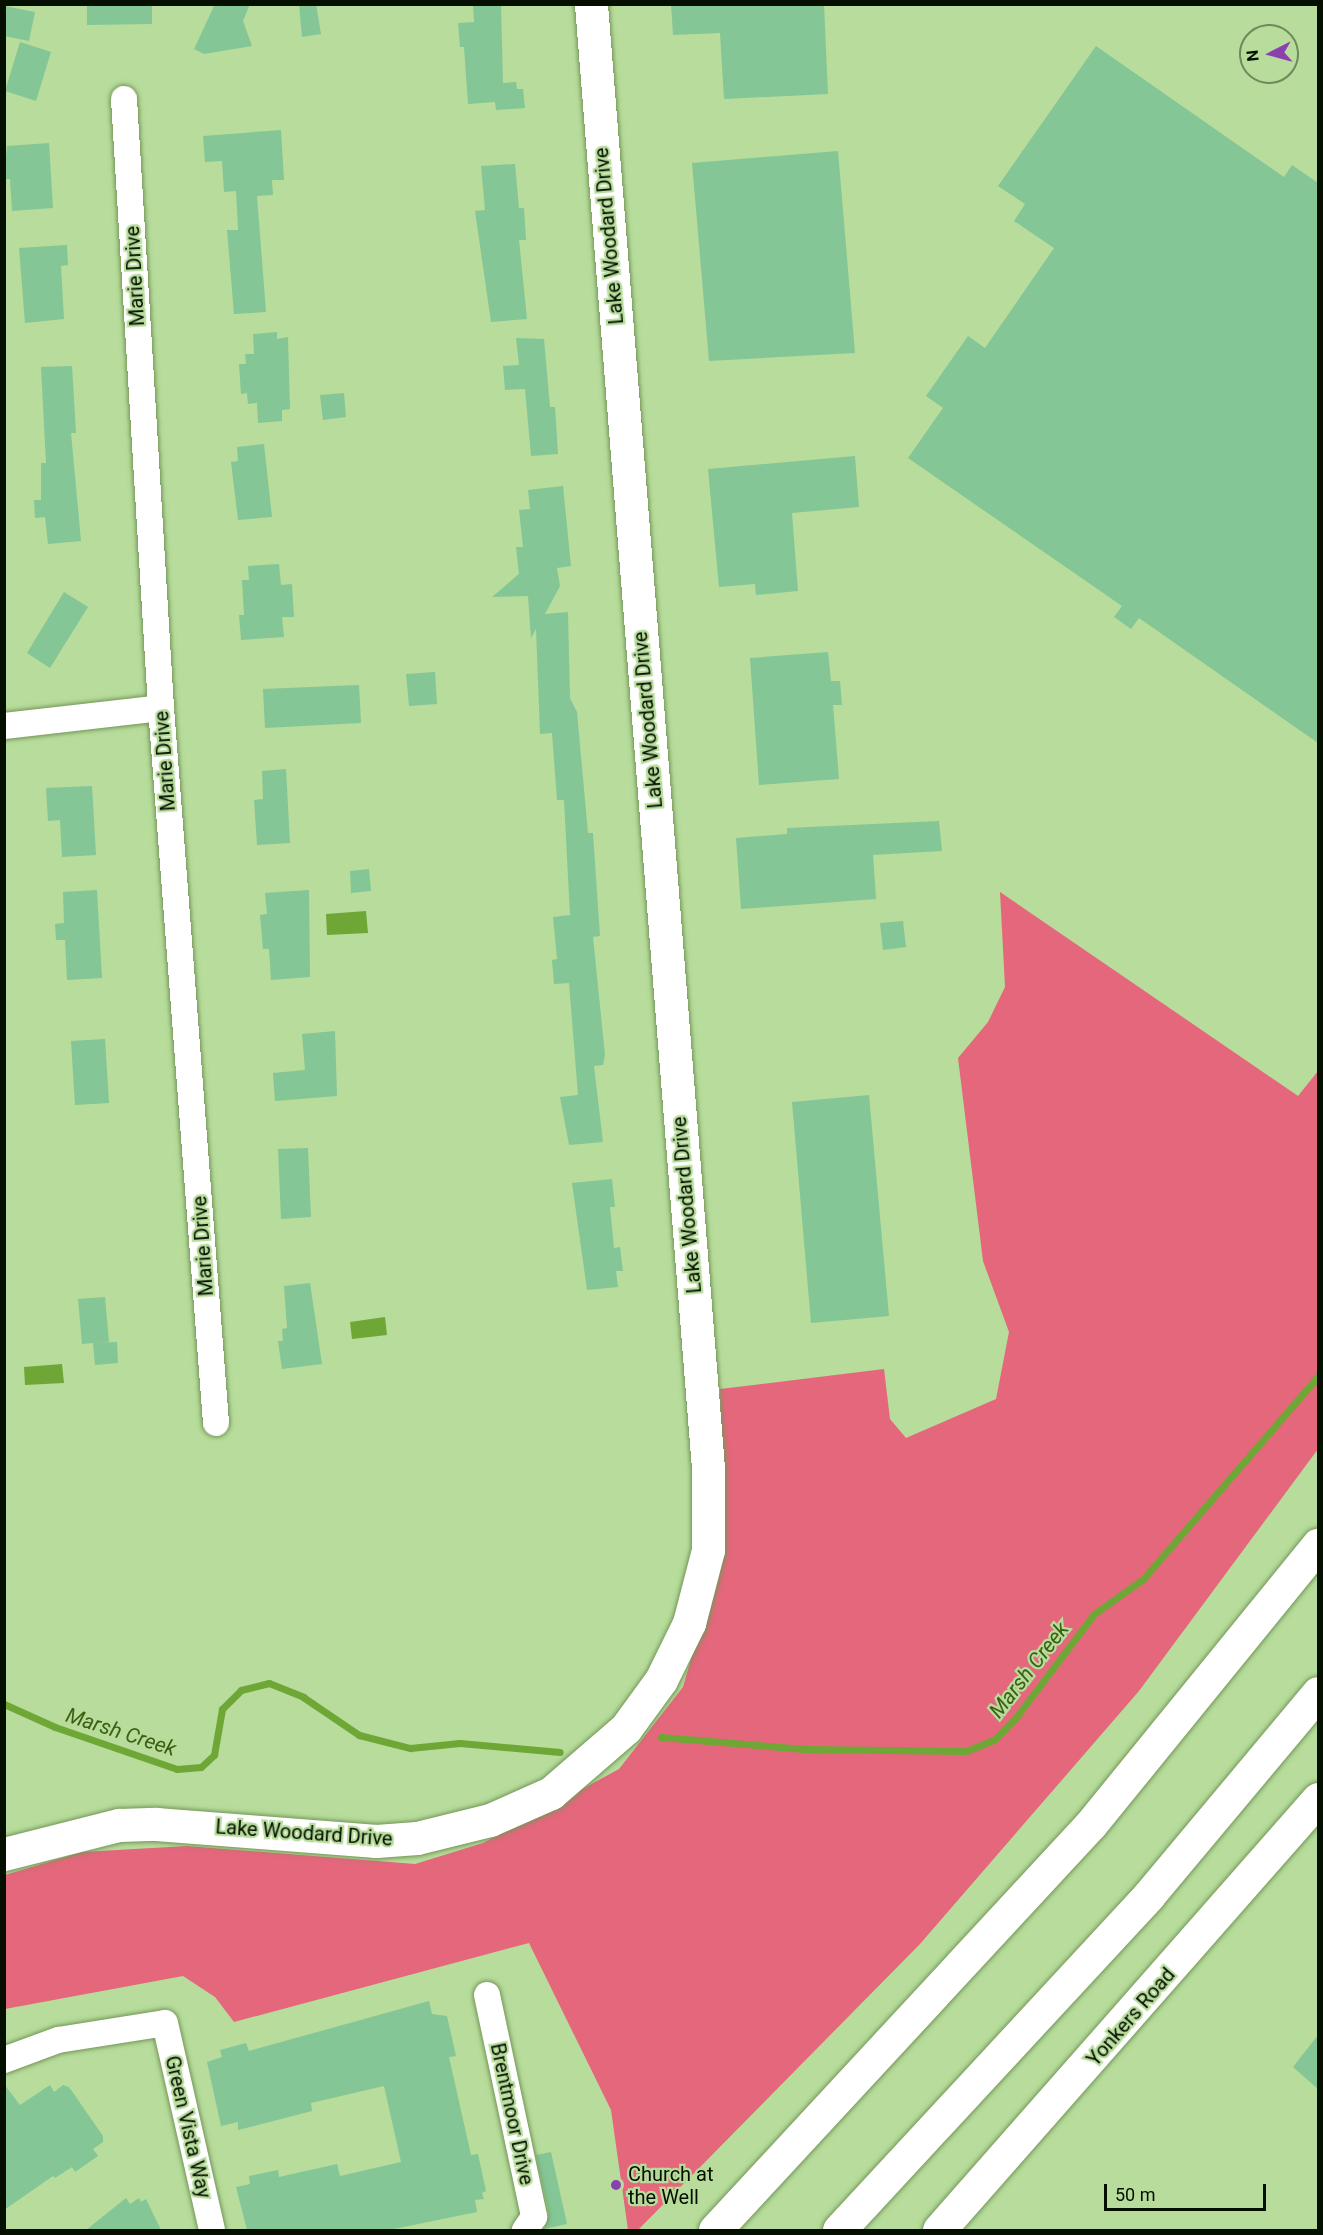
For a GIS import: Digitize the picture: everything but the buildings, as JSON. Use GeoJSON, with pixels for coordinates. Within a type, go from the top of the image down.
{"type":"FeatureCollection","features":[{"type":"Feature","properties":{"kind":"main road","name":"Lake Woodard Drive"},"geometry":{"type":"LineString","coordinates":[[4,1854],[119,1825],[156,1824],[376,1841],[417,1838],[490,1820],[551,1793],[626,1728],[678,1652],[695,1604],[708,1550],[706,1444],[591,4]]}},
{"type":"Feature","properties":{"kind":"main road"},"geometry":{"type":"LineString","coordinates":[[715,2230],[1091,1824],[1318,1545]]}},
{"type":"Feature","properties":{"kind":"main road"},"geometry":{"type":"LineString","coordinates":[[839,2230],[1149,1895],[1318,1692]]}},
{"type":"Feature","properties":{"kind":"main road","name":"Yonkers Road"},"geometry":{"type":"LineString","coordinates":[[939,2230],[1318,1799]]}},
{"type":"Feature","properties":{"kind":"street","name":"Marie Drive"},"geometry":{"type":"LineString","coordinates":[[124,99],[161,708],[216,1423]]}},
{"type":"Feature","properties":{"kind":"street"},"geometry":{"type":"LineString","coordinates":[[4,726],[161,708]]}},
{"type":"Feature","properties":{"kind":"street","name":"Brentmoor Drive"},"geometry":{"type":"LineString","coordinates":[[487,1995],[534,2217],[525,2230]]}},
{"type":"Feature","properties":{"kind":"street","name":"Green Vista Way"},"geometry":{"type":"LineString","coordinates":[[4,2060],[58,2040],[165,2023],[212,2230]]}},
{"type":"Feature","properties":{"kind":"shaded area"},"geometry":{"type":"Polygon","coordinates":[[[1000,892],[1298,1096],[1318,1071],[1318,1449],[1139,1691],[920,1944],[638,2230],[628,2230],[611,2110],[529,1943],[234,2022],[215,1997],[183,1976],[5,2009],[5,1875],[82,1852],[187,1846],[415,1864],[483,1843],[619,1769],[683,1687],[724,1544],[720,1389],[884,1369],[890,1419],[906,1438],[996,1399],[1009,1332],[983,1261],[958,1058],[988,1022],[1005,987],[1000,892]]]}},
{"type":"Feature","properties":{"kind":"shaded area"},"geometry":{"type":"Polygon","coordinates":[[[366,911],[368,933],[327,935],[326,914],[366,911]]]}},
{"type":"Feature","properties":{"kind":"shaded area"},"geometry":{"type":"Polygon","coordinates":[[[385,1317],[387,1335],[352,1339],[350,1322],[385,1317]]]}},
{"type":"Feature","properties":{"kind":"shaded area"},"geometry":{"type":"Polygon","coordinates":[[[62,1364],[64,1383],[25,1385],[24,1367],[62,1364]]]}},
{"type":"Feature","properties":{"kind":"waterway","name":"Marsh Creek"},"geometry":{"type":"LineString","coordinates":[[661,1737],[805,1749],[966,1751],[995,1739],[1017,1716],[1094,1614],[1143,1579],[1318,1376]]}},
{"type":"Feature","properties":{"kind":"waterway","name":"Marsh Creek"},"geometry":{"type":"LineString","coordinates":[[4,1704],[55,1727],[177,1769],[201,1767],[214,1755],[222,1709],[241,1690],[269,1683],[303,1697],[359,1735],[410,1748],[460,1743],[560,1752]]}},
{"type":"Feature","properties":{"kind":"place","name":"Church at the Well"},"geometry":{"type":"Point","coordinates":[616,2185]}}]}
